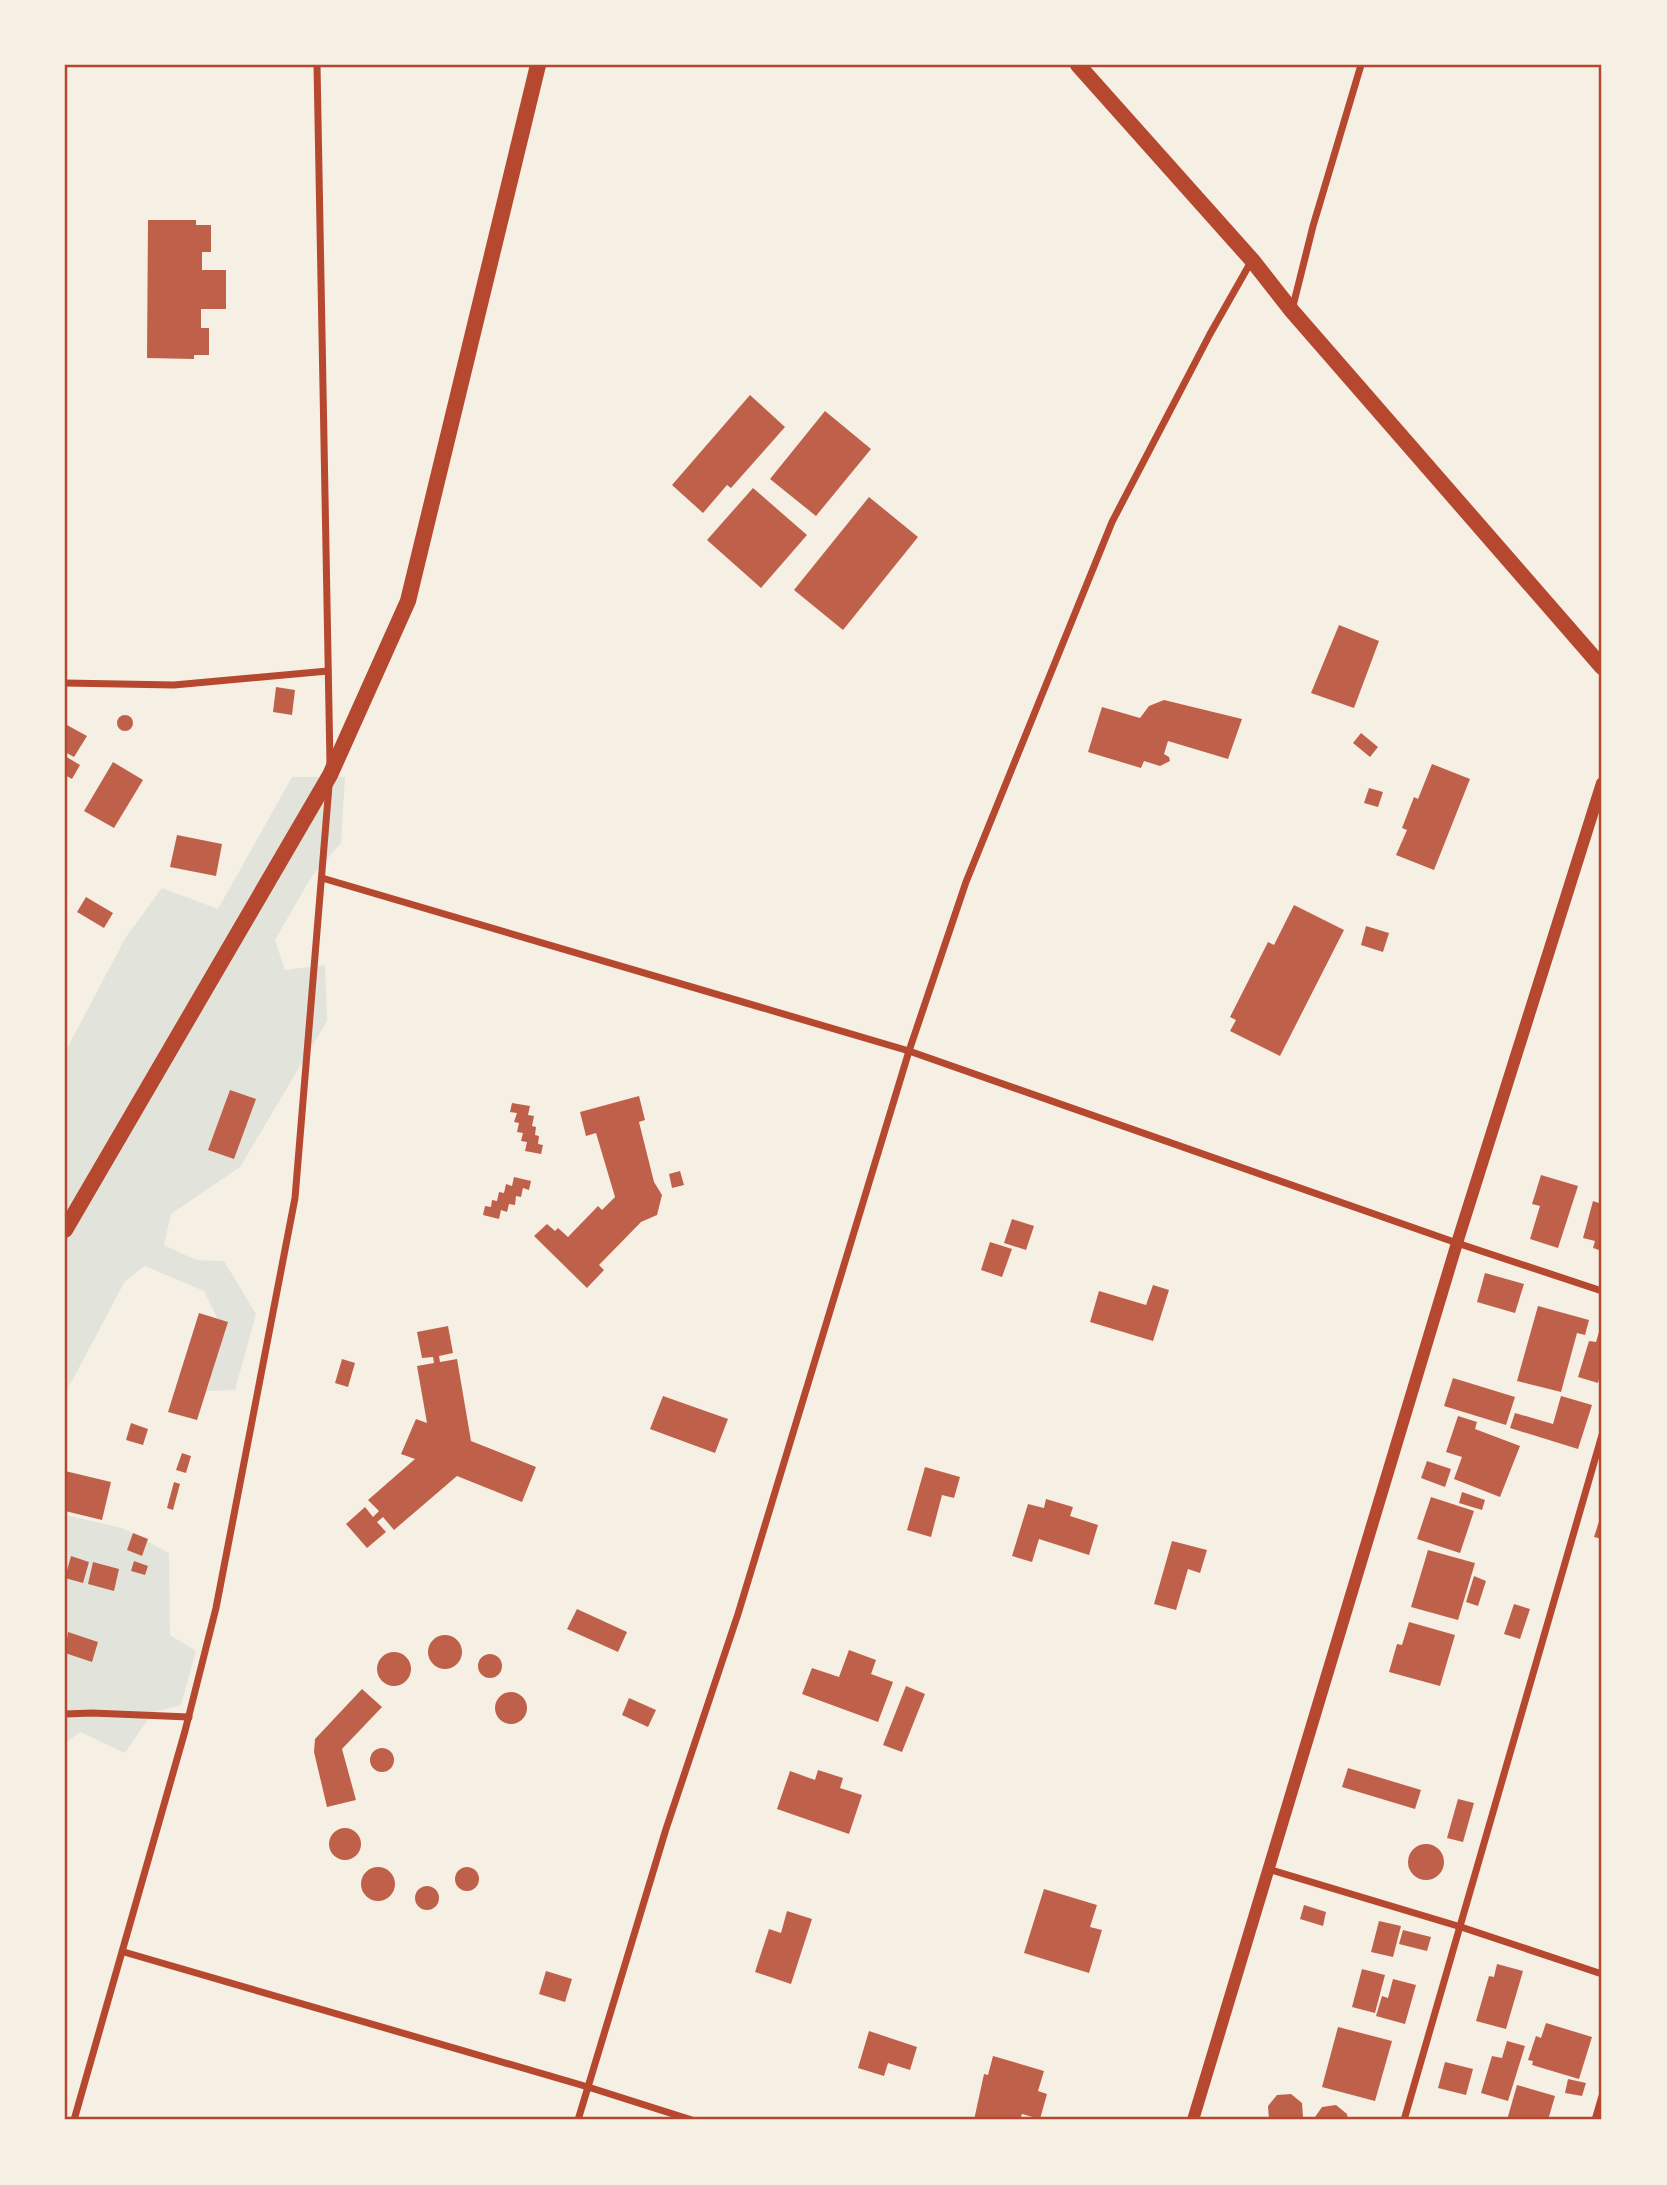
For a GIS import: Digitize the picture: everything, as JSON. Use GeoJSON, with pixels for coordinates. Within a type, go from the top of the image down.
{"type":"FeatureCollection","features":[{"type":"Feature","properties":{"kind":"main road"},"geometry":{"type":"LineString","coordinates":[[65,1230],[330,775],[408,601],[538,65]]}},
{"type":"Feature","properties":{"kind":"main road"},"geometry":{"type":"LineString","coordinates":[[1078,65],[1252,260],[1292,311],[1602,667]]}},
{"type":"Feature","properties":{"kind":"street"},"geometry":{"type":"LineString","coordinates":[[74,2120],[124,1952],[216,1608],[295,1198],[330,775],[317,65]]}},
{"type":"Feature","properties":{"kind":"street"},"geometry":{"type":"LineString","coordinates":[[1292,311],[1313,226],[1361,65]]}},
{"type":"Feature","properties":{"kind":"street"},"geometry":{"type":"LineString","coordinates":[[579,2120],[666,1829],[738,1614],[909,1051],[966,882],[1112,522],[1210,334],[1252,260]]}},
{"type":"Feature","properties":{"kind":"street"},"geometry":{"type":"LineString","coordinates":[[65,682],[174,685],[328,671]]}},
{"type":"Feature","properties":{"kind":"street"},"geometry":{"type":"LineString","coordinates":[[1193,2120],[1457,1243],[1602,783]]}},
{"type":"Feature","properties":{"kind":"street"},"geometry":{"type":"LineString","coordinates":[[322,878],[909,1051],[1602,1291]]}},
{"type":"Feature","properties":{"kind":"street"},"geometry":{"type":"LineString","coordinates":[[1405,2120],[1602,1435]]}},
{"type":"Feature","properties":{"kind":"street"},"geometry":{"type":"LineString","coordinates":[[65,1714],[189,1717]]}},
{"type":"Feature","properties":{"kind":"street"},"geometry":{"type":"LineString","coordinates":[[1268,1869],[1461,1927],[1602,1974]]}},
{"type":"Feature","properties":{"kind":"street"},"geometry":{"type":"LineString","coordinates":[[124,1952],[588,2087],[692,2120]]}},
{"type":"Feature","properties":{"kind":"street"},"geometry":{"type":"LineString","coordinates":[[1595,2120],[1602,2096]]}},
{"type":"Feature","properties":{"kind":"shaded area"},"geometry":{"type":"Polygon","coordinates":[[[292,777],[345,777],[341,843],[312,876],[275,940],[285,970],[325,965],[327,1021],[240,1167],[171,1214],[164,1245],[196,1260],[224,1261],[256,1314],[235,1390],[207,1391],[224,1332],[204,1291],[145,1266],[125,1281],[65,1394],[65,1052],[126,937],[162,888],[218,909],[292,777]]]}},
{"type":"Feature","properties":{"kind":"shaded area"},"geometry":{"type":"Polygon","coordinates":[[[65,1515],[122,1528],[169,1553],[170,1635],[196,1651],[181,1705],[152,1713],[125,1753],[80,1732],[65,1743],[65,1515]]]}},
{"type":"Feature","properties":{"kind":"building"},"geometry":{"type":"Polygon","coordinates":[[[148,220],[196,220],[196,225],[211,225],[211,252],[202,252],[202,270],[226,270],[226,309],[201,309],[201,328],[209,328],[209,355],[194,355],[194,359],[147,358],[148,220]]]}},
{"type":"Feature","properties":{"kind":"building"},"geometry":{"type":"Polygon","coordinates":[[[750,395],[785,427],[731,488],[727,485],[703,513],[672,485],[750,395]]]}},
{"type":"Feature","properties":{"kind":"building"},"geometry":{"type":"Polygon","coordinates":[[[825,411],[871,449],[816,516],[770,479],[825,411]]]}},
{"type":"Feature","properties":{"kind":"building"},"geometry":{"type":"Polygon","coordinates":[[[753,488],[807,535],[761,588],[707,540],[753,488]]]}},
{"type":"Feature","properties":{"kind":"building"},"geometry":{"type":"Polygon","coordinates":[[[869,497],[918,537],[843,630],[794,590],[869,497]]]}},
{"type":"Feature","properties":{"kind":"building"},"geometry":{"type":"Polygon","coordinates":[[[1339,625],[1379,641],[1354,708],[1311,693],[1339,625]]]}},
{"type":"Feature","properties":{"kind":"building"},"geometry":{"type":"Polygon","coordinates":[[[276,687],[295,690],[292,715],[273,712],[276,687]]]}},
{"type":"Feature","properties":{"kind":"building"},"geometry":{"type":"Polygon","coordinates":[[[1164,700],[1242,719],[1228,759],[1168,741],[1164,754],[1170,761],[1160,766],[1144,761],[1141,768],[1088,752],[1102,707],[1140,718],[1149,706],[1164,700]]]}},
{"type":"Feature","properties":{"kind":"building"},"geometry":{"type":"Polygon","coordinates":[[[125,715],[131,717],[131,729],[125,731],[119,729],[117,723],[119,717],[125,715]]]}},
{"type":"Feature","properties":{"kind":"building"},"geometry":{"type":"Polygon","coordinates":[[[65,724],[87,736],[74,757],[65,752],[65,724]]]}},
{"type":"Feature","properties":{"kind":"building"},"geometry":{"type":"Polygon","coordinates":[[[1361,733],[1378,747],[1370,757],[1353,743],[1361,733]]]}},
{"type":"Feature","properties":{"kind":"building"},"geometry":{"type":"Polygon","coordinates":[[[65,756],[80,765],[72,779],[65,775],[65,756]]]}},
{"type":"Feature","properties":{"kind":"building"},"geometry":{"type":"Polygon","coordinates":[[[113,762],[143,780],[114,828],[84,811],[113,762]]]}},
{"type":"Feature","properties":{"kind":"building"},"geometry":{"type":"Polygon","coordinates":[[[1432,764],[1470,779],[1434,870],[1396,855],[1407,830],[1402,828],[1414,797],[1418,799],[1432,764]]]}},
{"type":"Feature","properties":{"kind":"building"},"geometry":{"type":"Polygon","coordinates":[[[1369,788],[1383,792],[1378,807],[1364,803],[1369,788]]]}},
{"type":"Feature","properties":{"kind":"building"},"geometry":{"type":"Polygon","coordinates":[[[177,835],[222,844],[216,876],[170,867],[177,835]]]}},
{"type":"Feature","properties":{"kind":"building"},"geometry":{"type":"Polygon","coordinates":[[[86,897],[113,913],[104,928],[77,912],[86,897]]]}},
{"type":"Feature","properties":{"kind":"building"},"geometry":{"type":"Polygon","coordinates":[[[1294,905],[1344,930],[1280,1056],[1230,1031],[1236,1020],[1230,1017],[1268,942],[1274,945],[1294,905]]]}},
{"type":"Feature","properties":{"kind":"building"},"geometry":{"type":"Polygon","coordinates":[[[1366,926],[1389,933],[1383,952],[1361,945],[1366,926]]]}},
{"type":"Feature","properties":{"kind":"building"},"geometry":{"type":"Polygon","coordinates":[[[230,1090],[256,1099],[234,1159],[208,1150],[230,1090]]]}},
{"type":"Feature","properties":{"kind":"building"},"geometry":{"type":"Polygon","coordinates":[[[639,1096],[645,1120],[639,1122],[654,1182],[662,1195],[657,1215],[641,1222],[599,1265],[604,1270],[587,1288],[534,1236],[547,1224],[555,1231],[558,1228],[568,1237],[598,1206],[602,1210],[615,1197],[596,1133],[586,1136],[580,1112],[639,1096]]]}},
{"type":"Feature","properties":{"kind":"building"},"geometry":{"type":"Polygon","coordinates":[[[512,1103],[530,1106],[528,1115],[534,1116],[532,1126],[536,1127],[535,1135],[539,1136],[538,1144],[543,1145],[541,1154],[525,1151],[527,1142],[521,1141],[523,1133],[517,1132],[519,1123],[514,1122],[517,1113],[510,1112],[512,1103]]]}},
{"type":"Feature","properties":{"kind":"building"},"geometry":{"type":"Polygon","coordinates":[[[680,1171],[684,1185],[672,1188],[669,1174],[680,1171]]]}},
{"type":"Feature","properties":{"kind":"building"},"geometry":{"type":"Polygon","coordinates":[[[1541,1175],[1578,1186],[1558,1248],[1530,1239],[1540,1206],[1532,1204],[1541,1175]]]}},
{"type":"Feature","properties":{"kind":"building"},"geometry":{"type":"Polygon","coordinates":[[[514,1177],[531,1181],[529,1190],[523,1188],[521,1197],[516,1196],[515,1205],[509,1204],[507,1212],[501,1210],[499,1219],[483,1215],[485,1206],[491,1207],[492,1200],[497,1201],[499,1192],[504,1193],[506,1184],[512,1186],[514,1177]]]}},
{"type":"Feature","properties":{"kind":"building"},"geometry":{"type":"Polygon","coordinates":[[[1593,1201],[1602,1204],[1602,1251],[1593,1248],[1595,1241],[1583,1238],[1593,1201]]]}},
{"type":"Feature","properties":{"kind":"building"},"geometry":{"type":"Polygon","coordinates":[[[1012,1219],[1034,1226],[1026,1250],[1004,1243],[1012,1219]]]}},
{"type":"Feature","properties":{"kind":"building"},"geometry":{"type":"Polygon","coordinates":[[[990,1242],[1012,1249],[1002,1277],[981,1270],[990,1242]]]}},
{"type":"Feature","properties":{"kind":"building"},"geometry":{"type":"Polygon","coordinates":[[[1485,1273],[1524,1284],[1515,1313],[1477,1302],[1485,1273]]]}},
{"type":"Feature","properties":{"kind":"building"},"geometry":{"type":"Polygon","coordinates":[[[1153,1285],[1169,1290],[1153,1341],[1090,1322],[1099,1291],[1146,1305],[1153,1285]]]}},
{"type":"Feature","properties":{"kind":"building"},"geometry":{"type":"Polygon","coordinates":[[[1538,1306],[1589,1320],[1585,1335],[1577,1333],[1561,1392],[1517,1381],[1538,1306]]]}},
{"type":"Feature","properties":{"kind":"building"},"geometry":{"type":"Polygon","coordinates":[[[199,1313],[228,1322],[197,1420],[168,1412],[199,1313]]]}},
{"type":"Feature","properties":{"kind":"building"},"geometry":{"type":"Polygon","coordinates":[[[1602,1322],[1602,1367],[1598,1383],[1578,1377],[1589,1341],[1596,1342],[1602,1322]]]}},
{"type":"Feature","properties":{"kind":"building"},"geometry":{"type":"Polygon","coordinates":[[[448,1326],[453,1353],[439,1356],[440,1362],[457,1359],[471,1441],[536,1467],[522,1502],[457,1476],[394,1530],[383,1517],[377,1522],[386,1532],[367,1548],[346,1524],[365,1507],[373,1517],[379,1511],[368,1500],[415,1459],[401,1454],[416,1419],[427,1423],[417,1366],[434,1363],[433,1357],[422,1358],[417,1332],[448,1326]]]}},
{"type":"Feature","properties":{"kind":"building"},"geometry":{"type":"Polygon","coordinates":[[[342,1359],[355,1363],[348,1387],[335,1383],[342,1359]]]}},
{"type":"Feature","properties":{"kind":"building"},"geometry":{"type":"Polygon","coordinates":[[[1453,1378],[1515,1397],[1506,1425],[1444,1406],[1453,1378]]]}},
{"type":"Feature","properties":{"kind":"building"},"geometry":{"type":"Polygon","coordinates":[[[663,1396],[728,1419],[715,1453],[650,1429],[663,1396]]]}},
{"type":"Feature","properties":{"kind":"building"},"geometry":{"type":"Polygon","coordinates":[[[1561,1396],[1592,1405],[1578,1449],[1510,1428],[1515,1413],[1553,1424],[1561,1396]]]}},
{"type":"Feature","properties":{"kind":"building"},"geometry":{"type":"Polygon","coordinates":[[[1458,1416],[1477,1422],[1475,1429],[1520,1446],[1500,1497],[1454,1479],[1462,1457],[1446,1452],[1458,1416]]]}},
{"type":"Feature","properties":{"kind":"building"},"geometry":{"type":"Polygon","coordinates":[[[131,1423],[148,1429],[143,1445],[126,1440],[131,1423]]]}},
{"type":"Feature","properties":{"kind":"building"},"geometry":{"type":"Polygon","coordinates":[[[182,1453],[191,1456],[186,1473],[176,1470],[182,1453]]]}},
{"type":"Feature","properties":{"kind":"building"},"geometry":{"type":"Polygon","coordinates":[[[1427,1461],[1451,1469],[1445,1487],[1421,1478],[1427,1461]]]}},
{"type":"Feature","properties":{"kind":"building"},"geometry":{"type":"Polygon","coordinates":[[[925,1467],[960,1477],[954,1498],[942,1495],[931,1537],[907,1530],[925,1467]]]}},
{"type":"Feature","properties":{"kind":"building"},"geometry":{"type":"Polygon","coordinates":[[[65,1471],[111,1482],[102,1520],[65,1511],[65,1471]]]}},
{"type":"Feature","properties":{"kind":"building"},"geometry":{"type":"Polygon","coordinates":[[[174,1482],[180,1484],[173,1510],[167,1508],[174,1482]]]}},
{"type":"Feature","properties":{"kind":"building"},"geometry":{"type":"Polygon","coordinates":[[[1462,1492],[1485,1500],[1482,1510],[1459,1503],[1462,1492]]]}},
{"type":"Feature","properties":{"kind":"building"},"geometry":{"type":"Polygon","coordinates":[[[1431,1497],[1474,1511],[1460,1553],[1417,1539],[1431,1497]]]}},
{"type":"Feature","properties":{"kind":"building"},"geometry":{"type":"Polygon","coordinates":[[[1046,1499],[1073,1507],[1070,1516],[1098,1525],[1089,1555],[1039,1539],[1032,1562],[1012,1556],[1028,1504],[1044,1508],[1046,1499]]]}},
{"type":"Feature","properties":{"kind":"building"},"geometry":{"type":"Polygon","coordinates":[[[1602,1512],[1602,1539],[1594,1537],[1602,1512]]]}},
{"type":"Feature","properties":{"kind":"building"},"geometry":{"type":"Polygon","coordinates":[[[133,1533],[148,1539],[142,1556],[127,1550],[133,1533]]]}},
{"type":"Feature","properties":{"kind":"building"},"geometry":{"type":"Polygon","coordinates":[[[1172,1541],[1207,1550],[1200,1573],[1188,1569],[1176,1610],[1154,1604],[1172,1541]]]}},
{"type":"Feature","properties":{"kind":"building"},"geometry":{"type":"Polygon","coordinates":[[[1428,1550],[1475,1563],[1458,1620],[1411,1607],[1428,1550]]]}},
{"type":"Feature","properties":{"kind":"building"},"geometry":{"type":"Polygon","coordinates":[[[71,1556],[89,1562],[83,1583],[65,1578],[71,1556]]]}},
{"type":"Feature","properties":{"kind":"building"},"geometry":{"type":"Polygon","coordinates":[[[134,1561],[148,1566],[145,1575],[131,1571],[134,1561]]]}},
{"type":"Feature","properties":{"kind":"building"},"geometry":{"type":"Polygon","coordinates":[[[93,1562],[119,1569],[114,1591],[88,1584],[93,1562]]]}},
{"type":"Feature","properties":{"kind":"building"},"geometry":{"type":"Polygon","coordinates":[[[1474,1576],[1486,1581],[1478,1606],[1466,1602],[1474,1576]]]}},
{"type":"Feature","properties":{"kind":"building"},"geometry":{"type":"Polygon","coordinates":[[[1514,1604],[1530,1609],[1520,1639],[1504,1634],[1514,1604]]]}},
{"type":"Feature","properties":{"kind":"building"},"geometry":{"type":"Polygon","coordinates":[[[577,1609],[627,1632],[618,1652],[567,1629],[577,1609]]]}},
{"type":"Feature","properties":{"kind":"building"},"geometry":{"type":"Polygon","coordinates":[[[1409,1622],[1455,1635],[1440,1686],[1389,1672],[1397,1644],[1402,1645],[1409,1622]]]}},
{"type":"Feature","properties":{"kind":"building"},"geometry":{"type":"Polygon","coordinates":[[[68,1632],[98,1642],[92,1662],[65,1653],[68,1632]]]}},
{"type":"Feature","properties":{"kind":"building"},"geometry":{"type":"Polygon","coordinates":[[[445,1635],[457,1640],[462,1652],[457,1664],[445,1669],[433,1664],[428,1652],[433,1640],[445,1635]]]}},
{"type":"Feature","properties":{"kind":"building"},"geometry":{"type":"Polygon","coordinates":[[[849,1650],[876,1660],[871,1674],[893,1682],[878,1722],[802,1694],[812,1668],[839,1677],[849,1650]]]}},
{"type":"Feature","properties":{"kind":"building"},"geometry":{"type":"Polygon","coordinates":[[[394,1652],[406,1657],[411,1669],[406,1681],[394,1686],[382,1681],[377,1669],[382,1657],[394,1652]]]}},
{"type":"Feature","properties":{"kind":"building"},"geometry":{"type":"Polygon","coordinates":[[[490,1654],[501,1661],[502,1666],[495,1677],[490,1678],[479,1671],[478,1666],[485,1655],[490,1654]]]}},
{"type":"Feature","properties":{"kind":"building"},"geometry":{"type":"Polygon","coordinates":[[[906,1686],[925,1694],[902,1752],[883,1745],[906,1686]]]}},
{"type":"Feature","properties":{"kind":"building"},"geometry":{"type":"Polygon","coordinates":[[[362,1689],[382,1707],[342,1749],[356,1800],[327,1807],[314,1752],[315,1739],[362,1689]]]}},
{"type":"Feature","properties":{"kind":"building"},"geometry":{"type":"Polygon","coordinates":[[[511,1692],[523,1696],[527,1708],[523,1720],[511,1724],[499,1720],[495,1708],[499,1696],[511,1692]]]}},
{"type":"Feature","properties":{"kind":"building"},"geometry":{"type":"Polygon","coordinates":[[[629,1698],[656,1710],[648,1727],[622,1715],[629,1698]]]}},
{"type":"Feature","properties":{"kind":"building"},"geometry":{"type":"Polygon","coordinates":[[[382,1748],[393,1755],[394,1760],[387,1771],[382,1772],[371,1765],[370,1760],[377,1749],[382,1748]]]}},
{"type":"Feature","properties":{"kind":"building"},"geometry":{"type":"Polygon","coordinates":[[[1348,1768],[1421,1790],[1415,1809],[1342,1787],[1348,1768]]]}},
{"type":"Feature","properties":{"kind":"building"},"geometry":{"type":"Polygon","coordinates":[[[818,1770],[843,1778],[840,1788],[862,1795],[849,1834],[777,1809],[790,1771],[815,1780],[818,1770]]]}},
{"type":"Feature","properties":{"kind":"building"},"geometry":{"type":"Polygon","coordinates":[[[1458,1799],[1474,1803],[1463,1842],[1447,1838],[1458,1799]]]}},
{"type":"Feature","properties":{"kind":"building"},"geometry":{"type":"Polygon","coordinates":[[[345,1828],[357,1832],[361,1844],[357,1856],[345,1860],[333,1856],[329,1844],[333,1832],[345,1828]]]}},
{"type":"Feature","properties":{"kind":"building"},"geometry":{"type":"Polygon","coordinates":[[[1426,1844],[1438,1850],[1444,1862],[1438,1874],[1426,1880],[1414,1874],[1408,1862],[1414,1850],[1426,1844]]]}},
{"type":"Feature","properties":{"kind":"building"},"geometry":{"type":"Polygon","coordinates":[[[378,1867],[390,1872],[395,1884],[390,1896],[378,1901],[366,1896],[361,1884],[366,1872],[378,1867]]]}},
{"type":"Feature","properties":{"kind":"building"},"geometry":{"type":"Polygon","coordinates":[[[467,1867],[475,1871],[479,1879],[475,1887],[467,1891],[459,1887],[455,1879],[459,1871],[467,1867]]]}},
{"type":"Feature","properties":{"kind":"building"},"geometry":{"type":"Polygon","coordinates":[[[427,1886],[438,1893],[439,1898],[432,1909],[427,1910],[416,1903],[415,1898],[422,1887],[427,1886]]]}},
{"type":"Feature","properties":{"kind":"building"},"geometry":{"type":"Polygon","coordinates":[[[1044,1889],[1097,1905],[1090,1927],[1102,1930],[1089,1973],[1024,1953],[1044,1889]]]}},
{"type":"Feature","properties":{"kind":"building"},"geometry":{"type":"Polygon","coordinates":[[[1304,1905],[1326,1912],[1323,1926],[1300,1919],[1304,1905]]]}},
{"type":"Feature","properties":{"kind":"building"},"geometry":{"type":"Polygon","coordinates":[[[787,1911],[812,1919],[791,1984],[755,1972],[769,1929],[781,1933],[787,1911]]]}},
{"type":"Feature","properties":{"kind":"building"},"geometry":{"type":"Polygon","coordinates":[[[1379,1921],[1401,1926],[1393,1957],[1371,1952],[1379,1921]]]}},
{"type":"Feature","properties":{"kind":"building"},"geometry":{"type":"Polygon","coordinates":[[[1403,1930],[1431,1937],[1427,1951],[1399,1944],[1403,1930]]]}},
{"type":"Feature","properties":{"kind":"building"},"geometry":{"type":"Polygon","coordinates":[[[1497,1964],[1523,1971],[1506,2029],[1476,2021],[1489,1976],[1494,1977],[1497,1964]]]}},
{"type":"Feature","properties":{"kind":"building"},"geometry":{"type":"Polygon","coordinates":[[[1362,1969],[1385,1975],[1375,2013],[1352,2007],[1362,1969]]]}},
{"type":"Feature","properties":{"kind":"building"},"geometry":{"type":"Polygon","coordinates":[[[546,1971],[572,1979],[565,2002],[539,1994],[546,1971]]]}},
{"type":"Feature","properties":{"kind":"building"},"geometry":{"type":"Polygon","coordinates":[[[1393,1979],[1416,1985],[1405,2024],[1376,2016],[1382,1996],[1388,1998],[1393,1979]]]}},
{"type":"Feature","properties":{"kind":"building"},"geometry":{"type":"Polygon","coordinates":[[[1546,2023],[1592,2037],[1579,2079],[1532,2065],[1533,2061],[1528,2060],[1536,2036],[1541,2038],[1546,2023]]]}},
{"type":"Feature","properties":{"kind":"building"},"geometry":{"type":"Polygon","coordinates":[[[1338,2027],[1392,2041],[1375,2101],[1322,2087],[1338,2027]]]}},
{"type":"Feature","properties":{"kind":"building"},"geometry":{"type":"Polygon","coordinates":[[[869,2031],[917,2047],[910,2070],[888,2063],[884,2076],[858,2068],[869,2031]]]}},
{"type":"Feature","properties":{"kind":"building"},"geometry":{"type":"Polygon","coordinates":[[[1507,2041],[1525,2046],[1508,2101],[1481,2093],[1492,2056],[1502,2058],[1507,2041]]]}},
{"type":"Feature","properties":{"kind":"building"},"geometry":{"type":"Polygon","coordinates":[[[993,2056],[1044,2071],[1038,2091],[1047,2094],[1040,2119],[1022,2114],[1020,2120],[974,2120],[984,2074],[988,2075],[993,2056]]]}},
{"type":"Feature","properties":{"kind":"building"},"geometry":{"type":"Polygon","coordinates":[[[1445,2062],[1473,2069],[1466,2095],[1438,2088],[1445,2062]]]}},
{"type":"Feature","properties":{"kind":"building"},"geometry":{"type":"Polygon","coordinates":[[[1568,2079],[1586,2083],[1582,2096],[1565,2093],[1568,2079]]]}},
{"type":"Feature","properties":{"kind":"building"},"geometry":{"type":"Polygon","coordinates":[[[1517,2085],[1555,2096],[1548,2120],[1507,2120],[1517,2085]]]}},
{"type":"Feature","properties":{"kind":"building"},"geometry":{"type":"Polygon","coordinates":[[[1291,2094],[1302,2103],[1303,2117],[1300,2120],[1269,2120],[1268,2106],[1277,2095],[1291,2094]]]}},
{"type":"Feature","properties":{"kind":"building"},"geometry":{"type":"Polygon","coordinates":[[[1336,2105],[1347,2114],[1348,2120],[1313,2120],[1322,2107],[1336,2105]]]}}]}
